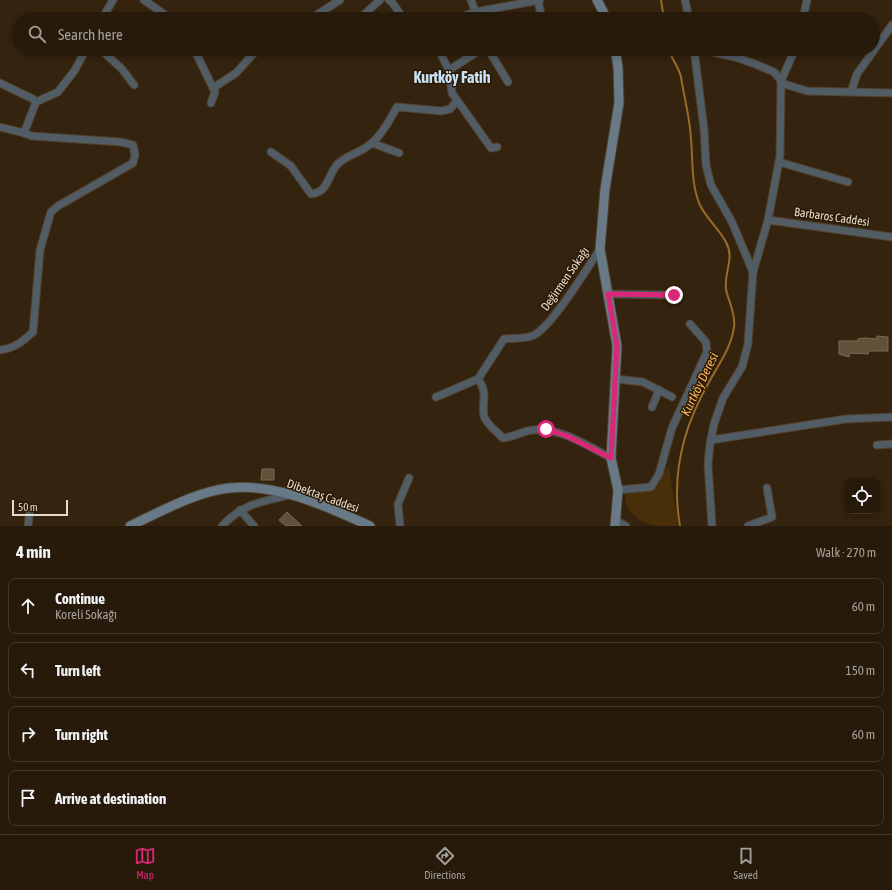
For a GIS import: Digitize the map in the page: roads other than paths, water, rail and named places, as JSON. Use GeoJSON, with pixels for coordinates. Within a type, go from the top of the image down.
{"type":"FeatureCollection","features":[{"type":"Feature","properties":{"kind":"street"},"geometry":{"type":"LineString","coordinates":[[106,12],[113,0]]}},
{"type":"Feature","properties":{"kind":"street"},"geometry":{"type":"LineString","coordinates":[[144,0],[160,12]]}},
{"type":"Feature","properties":{"kind":"street"},"geometry":{"type":"LineString","coordinates":[[321,12],[340,0]]}},
{"type":"Feature","properties":{"kind":"street"},"geometry":{"type":"LineString","coordinates":[[367,12],[380,0]]}},
{"type":"Feature","properties":{"kind":"street"},"geometry":{"type":"LineString","coordinates":[[389,0],[394,3],[399,12]]}},
{"type":"Feature","properties":{"kind":"street"},"geometry":{"type":"LineString","coordinates":[[471,0],[476,12]]}},
{"type":"Feature","properties":{"kind":"street"},"geometry":{"type":"LineString","coordinates":[[597,0],[603,12]]}},
{"type":"Feature","properties":{"kind":"street"},"geometry":{"type":"LineString","coordinates":[[685,0],[688,12]]}},
{"type":"Feature","properties":{"kind":"street"},"geometry":{"type":"LineString","coordinates":[[804,12],[807,0]]}},
{"type":"Feature","properties":{"kind":"street"},"geometry":{"type":"LineString","coordinates":[[490,12],[539,1],[541,12]]}},
{"type":"Feature","properties":{"kind":"street"},"geometry":{"type":"LineString","coordinates":[[880,42],[892,25]]}},
{"type":"Feature","properties":{"kind":"street"},"geometry":{"type":"LineString","coordinates":[[24,133],[36,102],[58,92],[75,70],[82,56]]}},
{"type":"Feature","properties":{"kind":"street"},"geometry":{"type":"LineString","coordinates":[[108,56],[122,69],[134,85]]}},
{"type":"Feature","properties":{"kind":"street"},"geometry":{"type":"LineString","coordinates":[[197,56],[215,92],[212,103]]}},
{"type":"Feature","properties":{"kind":"street"},"geometry":{"type":"LineString","coordinates":[[213,88],[236,73],[251,56]]}},
{"type":"Feature","properties":{"kind":"street"},"geometry":{"type":"LineString","coordinates":[[442,56],[449,70],[452,93],[491,148],[497,147]]}},
{"type":"Feature","properties":{"kind":"street"},"geometry":{"type":"LineString","coordinates":[[449,70],[471,56]]}},
{"type":"Feature","properties":{"kind":"street"},"geometry":{"type":"LineString","coordinates":[[492,56],[508,82]]}},
{"type":"Feature","properties":{"kind":"street"},"geometry":{"type":"LineString","coordinates":[[616,56],[619,102],[605,189],[600,249],[617,346],[611,458],[618,490],[615,523],[626,526]]}},
{"type":"Feature","properties":{"kind":"street"},"geometry":{"type":"LineString","coordinates":[[695,56],[704,129],[706,165],[711,185],[732,222],[754,272]]}},
{"type":"Feature","properties":{"kind":"street"},"geometry":{"type":"LineString","coordinates":[[730,56],[774,72],[781,81],[807,91],[892,93]]}},
{"type":"Feature","properties":{"kind":"street"},"geometry":{"type":"LineString","coordinates":[[712,526],[708,464],[711,440],[714,424],[723,398],[742,367],[748,344],[754,272],[768,220],[779,162],[781,81],[792,56]]}},
{"type":"Feature","properties":{"kind":"street"},"geometry":{"type":"LineString","coordinates":[[851,92],[857,74],[870,56]]}},
{"type":"Feature","properties":{"kind":"street"},"geometry":{"type":"LineString","coordinates":[[0,83],[33,98],[36,102]]}},
{"type":"Feature","properties":{"kind":"street"},"geometry":{"type":"LineString","coordinates":[[271,152],[291,166],[311,194],[317,194],[324,189],[336,166],[372,143],[381,133],[397,107],[442,112],[450,109],[457,101]]}},
{"type":"Feature","properties":{"kind":"street"},"geometry":{"type":"LineString","coordinates":[[0,127],[32,136],[121,142],[133,145],[135,155],[133,163],[58,206],[51,212],[40,250],[33,332],[23,342],[12,348],[0,350]]}},
{"type":"Feature","properties":{"kind":"street"},"geometry":{"type":"LineString","coordinates":[[372,143],[399,153]]}},
{"type":"Feature","properties":{"kind":"street"},"geometry":{"type":"LineString","coordinates":[[779,162],[848,182]]}},
{"type":"Feature","properties":{"kind":"street","name":"Barbaros Caddesi"},"geometry":{"type":"LineString","coordinates":[[768,220],[892,236]]}},
{"type":"Feature","properties":{"kind":"street","name":"Değirmen Sokağı"},"geometry":{"type":"LineString","coordinates":[[478,379],[504,339],[532,336],[542,329],[570,296],[600,249]]}},
{"type":"Feature","properties":{"kind":"street"},"geometry":{"type":"LineString","coordinates":[[608,294],[674,295]]}},
{"type":"Feature","properties":{"kind":"street"},"geometry":{"type":"LineString","coordinates":[[618,490],[651,487],[659,474],[672,428],[708,352],[706,342],[690,324]]}},
{"type":"Feature","properties":{"kind":"street"},"geometry":{"type":"LineString","coordinates":[[436,397],[478,379],[485,389],[484,417],[494,430],[503,438],[513,437],[531,430],[546,429],[567,436],[611,458]]}},
{"type":"Feature","properties":{"kind":"street"},"geometry":{"type":"LineString","coordinates":[[616,379],[643,382],[672,397]]}},
{"type":"Feature","properties":{"kind":"street"},"geometry":{"type":"LineString","coordinates":[[652,406],[658,390]]}},
{"type":"Feature","properties":{"kind":"street"},"geometry":{"type":"LineString","coordinates":[[711,440],[846,420],[892,417]]}},
{"type":"Feature","properties":{"kind":"street"},"geometry":{"type":"LineString","coordinates":[[877,445],[892,444]]}},
{"type":"Feature","properties":{"kind":"street"},"geometry":{"type":"LineString","coordinates":[[400,526],[398,504],[409,478]]}},
{"type":"Feature","properties":{"kind":"street","name":"Dibektaş Caddesi"},"geometry":{"type":"LineString","coordinates":[[130,526],[200,496],[230,488],[261,489],[290,495],[366,525]]}},
{"type":"Feature","properties":{"kind":"street"},"geometry":{"type":"LineString","coordinates":[[748,526],[772,517],[767,488]]}},
{"type":"Feature","properties":{"kind":"street"},"geometry":{"type":"LineString","coordinates":[[222,526],[244,507],[290,495]]}},
{"type":"Feature","properties":{"kind":"street"},"geometry":{"type":"LineString","coordinates":[[28,526],[30,510]]}},
{"type":"Feature","properties":{"kind":"street"},"geometry":{"type":"LineString","coordinates":[[240,510],[254,526]]}},
{"type":"Feature","properties":{"kind":"waterway","name":"Kurtköy Deresi"},"geometry":{"type":"LineString","coordinates":[[661,0],[663,12]]}},
{"type":"Feature","properties":{"kind":"waterway","name":"Kurtköy Deresi"},"geometry":{"type":"LineString","coordinates":[[671,56],[679,70],[681,77],[689,123],[694,181],[697,197],[703,210],[723,237],[729,248],[730,254],[726,276],[726,289],[733,312],[734,322],[730,343],[724,357],[699,401],[681,453],[677,489],[680,526]]}},
{"type":"Feature","properties":{"kind":"district","name":"Kurtköy Fatih"},"geometry":{"type":"Point","coordinates":[452,77]}}]}
